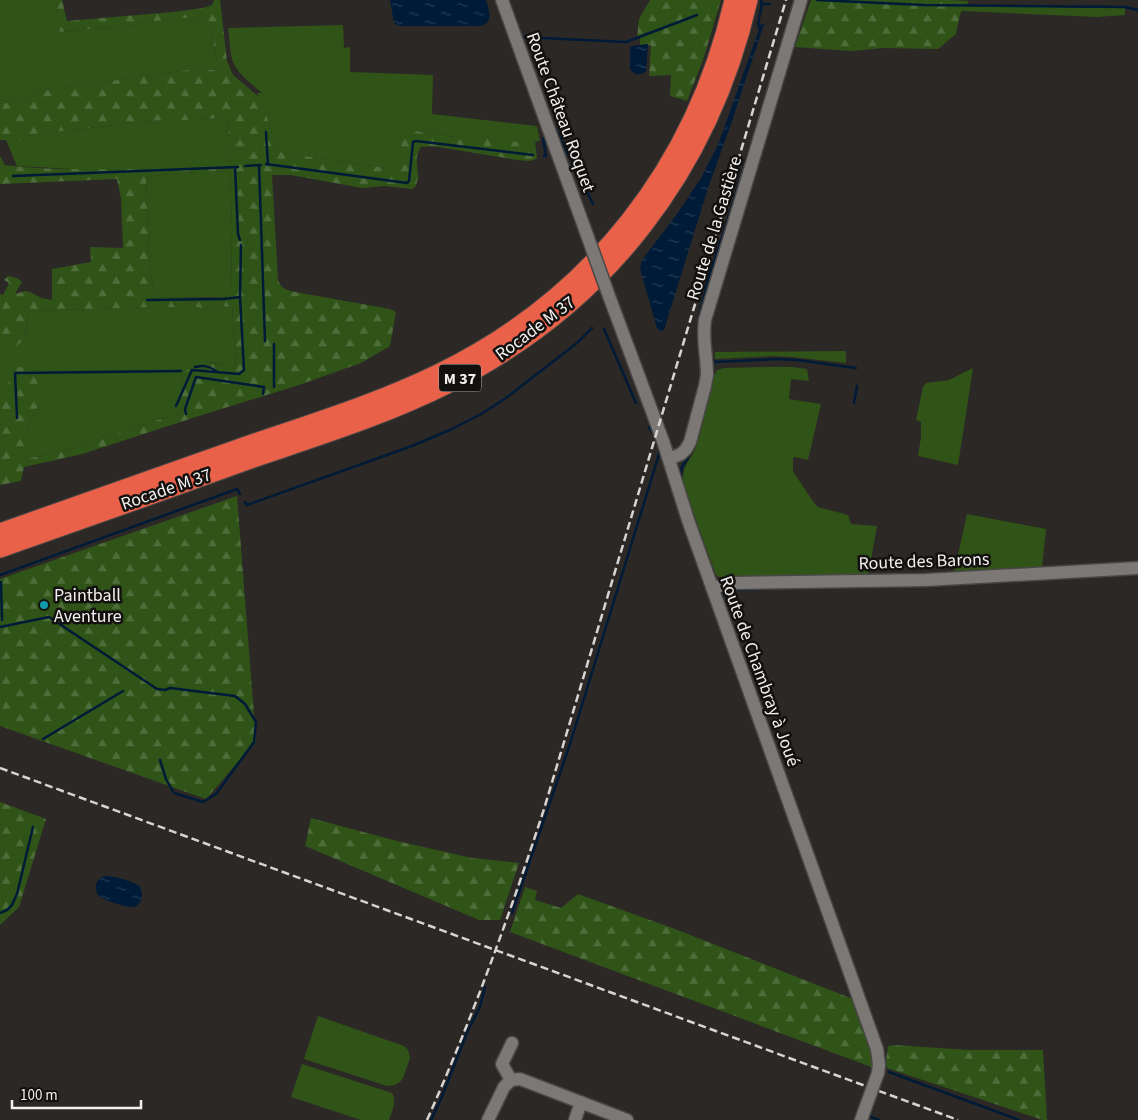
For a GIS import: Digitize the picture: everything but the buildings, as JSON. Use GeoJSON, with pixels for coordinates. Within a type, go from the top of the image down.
{"type":"FeatureCollection","features":[{"type":"Feature","properties":{"kind":"highway","name":"Rocade M 37"},"geometry":{"type":"LineString","coordinates":[[0,533],[404,389],[471,356],[527,320],[566,289],[602,253],[634,215],[662,175],[683,139],[704,94],[722,47],[734,0]]}},
{"type":"Feature","properties":{"kind":"highway","name":"Rocade M 37"},"geometry":{"type":"LineString","coordinates":[[0,548],[409,402],[478,368],[507,351],[535,331],[581,293],[612,262],[645,224],[674,182],[695,145],[717,99],[735,51],[748,0]]}},
{"type":"Feature","properties":{"kind":"street","name":"Route Château Roquet"},"geometry":{"type":"LineString","coordinates":[[502,0],[587,235]]}},
{"type":"Feature","properties":{"kind":"street","name":"Route de la Gastière"},"geometry":{"type":"LineString","coordinates":[[669,459],[678,456],[686,449],[693,433],[707,375],[703,338],[705,320],[801,0]]}},
{"type":"Feature","properties":{"kind":"street","name":"Route de Chambray à Joué"},"geometry":{"type":"LineString","coordinates":[[587,235],[669,459],[678,492],[877,1048],[878,1073],[863,1115]]}},
{"type":"Feature","properties":{"kind":"street","name":"Route des Barons"},"geometry":{"type":"LineString","coordinates":[[712,588],[728,584],[963,578],[1138,568]]}},
{"type":"Feature","properties":{"kind":"street"},"geometry":{"type":"LineString","coordinates":[[511,1080],[502,1064],[512,1043]]}},
{"type":"Feature","properties":{"kind":"street"},"geometry":{"type":"LineString","coordinates":[[488,1120],[504,1086],[511,1080],[520,1080],[627,1120]]}},
{"type":"Feature","properties":{"kind":"street"},"geometry":{"type":"LineString","coordinates":[[575,1120],[581,1102]]}},
{"type":"Feature","properties":{"kind":"green space"},"geometry":{"type":"Polygon","coordinates":[[[0,0],[56,0],[61,32],[179,18],[203,21],[210,27],[213,37],[218,71],[201,68],[33,92],[29,99],[0,104],[0,0]]]}},
{"type":"Feature","properties":{"kind":"green space"},"geometry":{"type":"Polygon","coordinates":[[[56,0],[62,0],[67,21],[203,8],[212,5],[214,0],[220,0],[227,61],[233,75],[259,97],[279,151],[394,169],[399,168],[401,165],[401,141],[403,136],[416,131],[454,137],[458,130],[496,140],[535,142],[537,159],[529,161],[517,160],[432,146],[421,147],[417,155],[418,179],[415,187],[412,189],[385,186],[362,188],[291,175],[272,175],[278,280],[281,285],[287,290],[295,292],[390,309],[396,312],[390,346],[361,363],[296,386],[82,454],[24,467],[21,481],[0,485],[0,386],[8,386],[12,366],[43,371],[43,398],[30,420],[26,437],[29,458],[55,454],[179,413],[183,373],[203,363],[236,366],[232,307],[221,306],[206,309],[198,307],[157,307],[29,311],[23,339],[19,344],[8,348],[0,346],[0,294],[3,295],[9,283],[4,280],[8,276],[17,278],[22,282],[15,294],[25,291],[41,298],[52,300],[52,269],[91,262],[90,247],[123,248],[121,198],[117,179],[0,184],[0,156],[5,165],[38,168],[230,167],[228,117],[197,120],[161,120],[35,134],[22,140],[0,140],[0,104],[29,99],[33,92],[201,68],[218,71],[210,27],[203,21],[179,18],[60,32],[56,0]],[[230,171],[178,173],[146,177],[149,255],[154,297],[231,298],[232,226],[230,171]]]}},
{"type":"Feature","properties":{"kind":"green space"},"geometry":{"type":"Polygon","coordinates":[[[650,0],[721,0],[703,60],[687,101],[670,96],[671,75],[649,76],[651,45],[640,47],[640,37],[637,38],[639,19],[650,0]]]}},
{"type":"Feature","properties":{"kind":"green space"},"geometry":{"type":"Polygon","coordinates":[[[811,0],[969,1],[960,14],[956,34],[938,49],[883,48],[851,51],[795,47],[811,0]]]}},
{"type":"Feature","properties":{"kind":"green space"},"geometry":{"type":"Polygon","coordinates":[[[966,5],[1080,8],[1125,7],[1125,15],[1097,17],[962,11],[966,5]]]}},
{"type":"Feature","properties":{"kind":"green space"},"geometry":{"type":"Polygon","coordinates":[[[343,25],[344,48],[350,47],[350,72],[433,75],[432,114],[537,126],[540,141],[519,142],[499,140],[458,131],[454,137],[416,131],[401,141],[401,165],[399,168],[394,169],[279,151],[257,93],[262,93],[243,76],[232,60],[228,28],[343,25]]]}},
{"type":"Feature","properties":{"kind":"green space"},"geometry":{"type":"Polygon","coordinates":[[[228,117],[230,167],[144,170],[17,166],[6,140],[22,140],[35,134],[161,120],[197,120],[228,117]]]}},
{"type":"Feature","properties":{"kind":"green space"},"geometry":{"type":"Polygon","coordinates":[[[230,171],[232,226],[231,298],[154,297],[149,255],[146,177],[177,173],[230,171]]]}},
{"type":"Feature","properties":{"kind":"green space"},"geometry":{"type":"Polygon","coordinates":[[[221,306],[232,307],[236,367],[211,362],[183,373],[179,413],[55,454],[28,458],[26,437],[30,420],[43,398],[43,371],[8,386],[0,386],[0,346],[15,347],[26,332],[29,311],[157,307],[198,307],[206,309],[221,306]]]}},
{"type":"Feature","properties":{"kind":"green space"},"geometry":{"type":"Polygon","coordinates":[[[845,351],[846,363],[774,356],[715,359],[715,352],[845,351]]]}},
{"type":"Feature","properties":{"kind":"green space"},"geometry":{"type":"Polygon","coordinates":[[[791,367],[807,369],[809,381],[791,379],[789,399],[821,404],[808,460],[793,458],[793,471],[818,507],[848,515],[851,524],[877,526],[868,576],[725,578],[716,575],[684,487],[683,479],[685,468],[697,444],[714,376],[717,370],[724,368],[791,367]]]}},
{"type":"Feature","properties":{"kind":"green space"},"geometry":{"type":"Polygon","coordinates":[[[973,368],[958,465],[918,456],[921,422],[916,420],[923,387],[926,383],[949,380],[973,368]]]}},
{"type":"Feature","properties":{"kind":"green space"},"geometry":{"type":"Polygon","coordinates":[[[237,496],[256,741],[206,799],[0,726],[0,579],[237,496]]]}},
{"type":"Feature","properties":{"kind":"green space"},"geometry":{"type":"Polygon","coordinates":[[[967,514],[1046,529],[1042,568],[954,573],[967,514]]]}},
{"type":"Feature","properties":{"kind":"green space"},"geometry":{"type":"Polygon","coordinates":[[[0,802],[46,819],[19,907],[0,925],[0,802]]]}},
{"type":"Feature","properties":{"kind":"green space"},"geometry":{"type":"Polygon","coordinates":[[[311,818],[397,841],[472,858],[519,863],[500,920],[479,920],[305,846],[311,818]]]}},
{"type":"Feature","properties":{"kind":"green space"},"geometry":{"type":"Polygon","coordinates":[[[525,887],[537,891],[535,900],[561,908],[578,894],[675,929],[853,999],[871,1046],[874,1068],[510,932],[525,887]]]}},
{"type":"Feature","properties":{"kind":"green space"},"geometry":{"type":"Polygon","coordinates":[[[318,1016],[404,1046],[408,1050],[410,1058],[400,1082],[387,1086],[304,1059],[318,1016]]]}},
{"type":"Feature","properties":{"kind":"green space"},"geometry":{"type":"Polygon","coordinates":[[[888,1046],[968,1050],[1043,1050],[1047,1120],[887,1068],[888,1046]]]}},
{"type":"Feature","properties":{"kind":"green space"},"geometry":{"type":"Polygon","coordinates":[[[302,1064],[392,1093],[394,1103],[389,1120],[361,1120],[291,1097],[302,1064]]]}},
{"type":"Feature","properties":{"kind":"water"},"geometry":{"type":"Polygon","coordinates":[[[390,0],[486,0],[489,19],[480,26],[400,26],[394,23],[390,0]]]}},
{"type":"Feature","properties":{"kind":"water"},"geometry":{"type":"Polygon","coordinates":[[[761,24],[764,24],[709,185],[664,330],[660,331],[657,328],[640,269],[642,260],[677,214],[701,178],[718,145],[761,24]]]}},
{"type":"Feature","properties":{"kind":"water"},"geometry":{"type":"Polygon","coordinates":[[[648,44],[646,71],[642,74],[635,74],[630,69],[631,46],[648,44]]]}},
{"type":"Feature","properties":{"kind":"water"},"geometry":{"type":"Polygon","coordinates":[[[104,876],[111,876],[138,885],[142,894],[139,904],[133,907],[126,906],[101,898],[97,892],[96,885],[99,879],[104,876]]]}},
{"type":"Feature","properties":{"kind":"waterway"},"geometry":{"type":"LineString","coordinates":[[759,28],[761,0]]}},
{"type":"Feature","properties":{"kind":"waterway"},"geometry":{"type":"LineString","coordinates":[[817,0],[924,5],[1125,7],[1138,10]]}},
{"type":"Feature","properties":{"kind":"waterway"},"geometry":{"type":"LineString","coordinates":[[762,4],[770,4]]}},
{"type":"Feature","properties":{"kind":"waterway"},"geometry":{"type":"LineString","coordinates":[[521,37],[626,42],[697,15]]}},
{"type":"Feature","properties":{"kind":"waterway"},"geometry":{"type":"LineString","coordinates":[[699,316],[710,273],[765,99]]}},
{"type":"Feature","properties":{"kind":"waterway"},"geometry":{"type":"LineString","coordinates":[[554,126],[593,204]]}},
{"type":"Feature","properties":{"kind":"waterway"},"geometry":{"type":"LineString","coordinates":[[266,132],[268,165]]}},
{"type":"Feature","properties":{"kind":"waterway"},"geometry":{"type":"LineString","coordinates":[[543,138],[546,156],[544,156]]}},
{"type":"Feature","properties":{"kind":"waterway"},"geometry":{"type":"LineString","coordinates":[[266,164],[407,183],[409,181],[413,142],[416,141],[533,155]]}},
{"type":"Feature","properties":{"kind":"waterway"},"geometry":{"type":"LineString","coordinates":[[259,165],[265,341]]}},
{"type":"Feature","properties":{"kind":"waterway"},"geometry":{"type":"LineString","coordinates":[[245,166],[261,165]]}},
{"type":"Feature","properties":{"kind":"waterway"},"geometry":{"type":"LineString","coordinates":[[235,167],[238,234],[240,240]]}},
{"type":"Feature","properties":{"kind":"waterway"},"geometry":{"type":"LineString","coordinates":[[13,176],[238,167]]}},
{"type":"Feature","properties":{"kind":"waterway"},"geometry":{"type":"LineString","coordinates":[[240,297],[241,245]]}},
{"type":"Feature","properties":{"kind":"waterway"},"geometry":{"type":"LineString","coordinates":[[147,300],[240,297],[244,370],[239,374],[192,370],[176,406]]}},
{"type":"Feature","properties":{"kind":"waterway"},"geometry":{"type":"LineString","coordinates":[[245,502],[247,505],[412,446],[452,429],[483,413],[506,398],[577,343],[592,328]]}},
{"type":"Feature","properties":{"kind":"waterway"},"geometry":{"type":"LineString","coordinates":[[604,329],[636,403]]}},
{"type":"Feature","properties":{"kind":"waterway"},"geometry":{"type":"LineString","coordinates":[[274,344],[274,387]]}},
{"type":"Feature","properties":{"kind":"waterway"},"geometry":{"type":"LineString","coordinates":[[712,359],[715,362],[797,360],[856,368]]}},
{"type":"Feature","properties":{"kind":"waterway"},"geometry":{"type":"LineString","coordinates":[[195,367],[206,366],[216,371]]}},
{"type":"Feature","properties":{"kind":"waterway"},"geometry":{"type":"LineString","coordinates":[[17,418],[15,373],[181,371]]}},
{"type":"Feature","properties":{"kind":"waterway"},"geometry":{"type":"LineString","coordinates":[[186,414],[185,409],[196,377],[264,387],[263,394]]}},
{"type":"Feature","properties":{"kind":"waterway"},"geometry":{"type":"LineString","coordinates":[[854,403],[857,386]]}},
{"type":"Feature","properties":{"kind":"waterway"},"geometry":{"type":"LineString","coordinates":[[649,427],[652,432]]}},
{"type":"Feature","properties":{"kind":"waterway"},"geometry":{"type":"LineString","coordinates":[[512,913],[570,744],[660,451]]}},
{"type":"Feature","properties":{"kind":"waterway"},"geometry":{"type":"LineString","coordinates":[[680,477],[682,467],[691,452]]}},
{"type":"Feature","properties":{"kind":"waterway"},"geometry":{"type":"LineString","coordinates":[[0,575],[237,489],[240,494]]}},
{"type":"Feature","properties":{"kind":"waterway"},"geometry":{"type":"LineString","coordinates":[[1,582],[2,620]]}},
{"type":"Feature","properties":{"kind":"waterway"},"geometry":{"type":"LineString","coordinates":[[722,598],[723,593],[727,590],[763,589]]}},
{"type":"Feature","properties":{"kind":"waterway"},"geometry":{"type":"LineString","coordinates":[[0,627],[49,617],[157,689],[165,690],[170,688],[235,696],[245,704],[256,722],[254,742],[216,794],[203,802],[174,793],[166,779],[160,760]]}},
{"type":"Feature","properties":{"kind":"waterway"},"geometry":{"type":"LineString","coordinates":[[43,739],[123,691]]}},
{"type":"Feature","properties":{"kind":"waterway"},"geometry":{"type":"LineString","coordinates":[[0,913],[12,905],[17,894],[33,827]]}},
{"type":"Feature","properties":{"kind":"waterway"},"geometry":{"type":"LineString","coordinates":[[431,1120],[468,1030],[480,1007],[485,987]]}},
{"type":"Feature","properties":{"kind":"waterway"},"geometry":{"type":"LineString","coordinates":[[889,1072],[1019,1120]]}},
{"type":"Feature","properties":{"kind":"waterway"},"geometry":{"type":"LineString","coordinates":[[871,1117],[879,1120]]}},
{"type":"Feature","properties":{"kind":"railway"},"geometry":{"type":"LineString","coordinates":[[427,1120],[490,966],[544,809],[786,0]]}},
{"type":"Feature","properties":{"kind":"railway"},"geometry":{"type":"LineString","coordinates":[[0,768],[958,1120]]}},
{"type":"Feature","properties":{"kind":"place","name":"Paintball Aventure"},"geometry":{"type":"Point","coordinates":[44,605]}}]}
